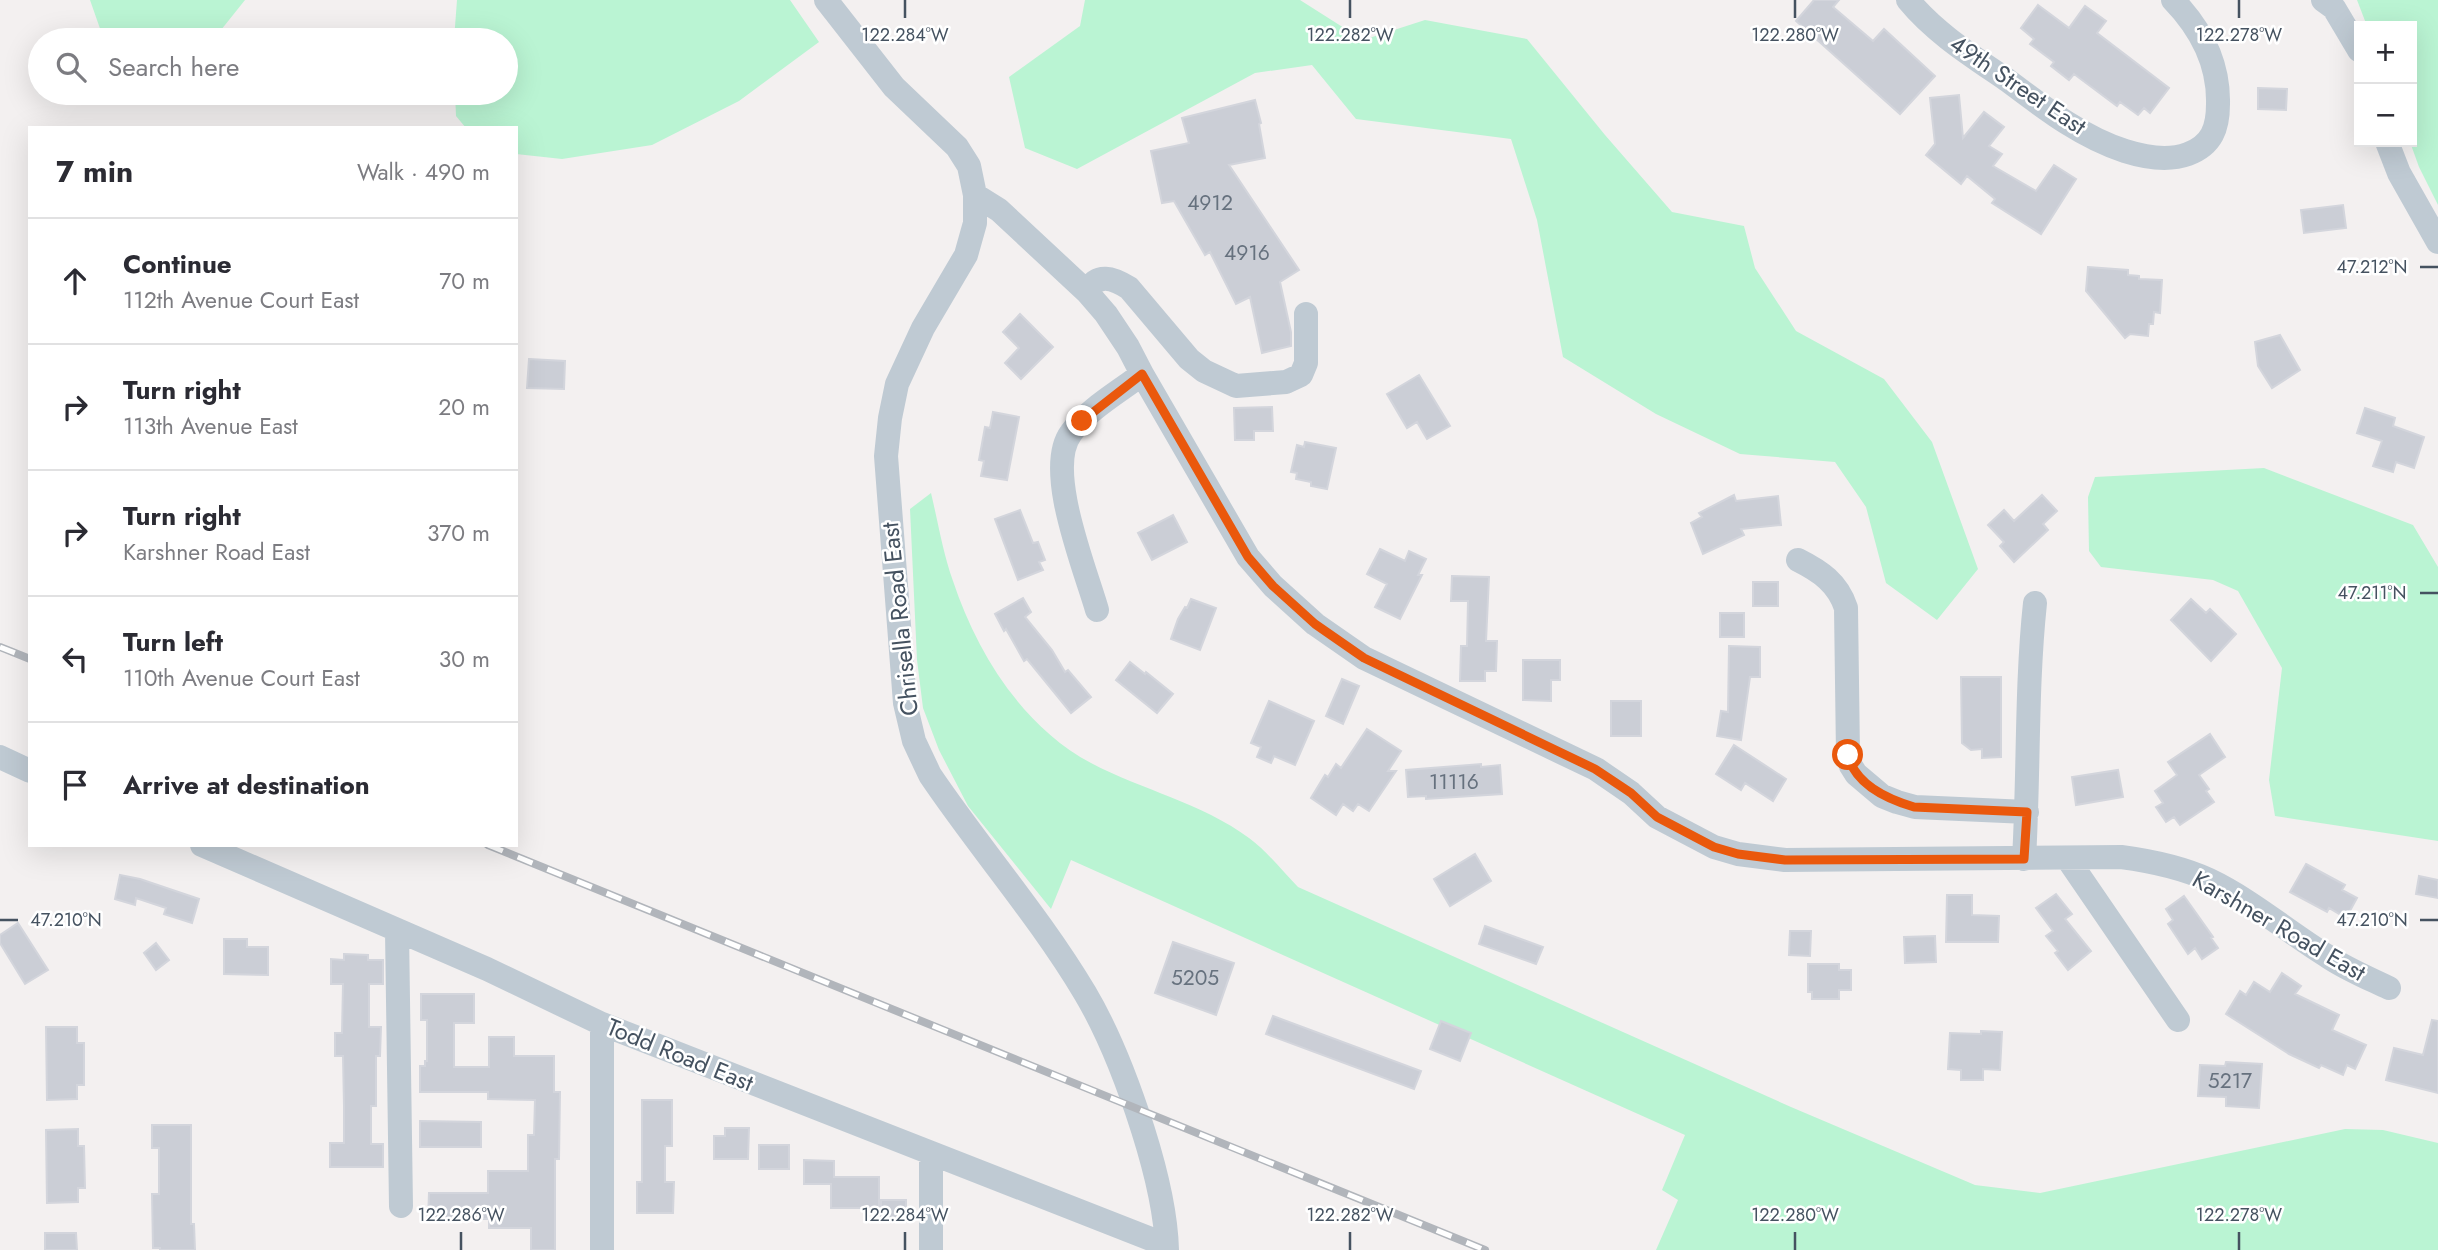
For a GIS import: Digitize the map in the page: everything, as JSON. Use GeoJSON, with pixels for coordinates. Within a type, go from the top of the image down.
{"type":"FeatureCollection","features":[{"type":"Feature","properties":{"kind":"street","name":"Chrisella Road East"},"geometry":{"type":"LineString","coordinates":[[826,0],[894,87],[957,147],[969,166],[975,195],[975,223],[966,255],[905,364],[897,384],[890,418],[886,456],[905,703],[914,741],[930,775],[1067,965],[1100,1020],[1131,1092],[1150,1154],[1162,1209],[1166,1247]]}},
{"type":"Feature","properties":{"kind":"street","name":"49th Street East"},"geometry":{"type":"LineString","coordinates":[[1908,0],[1950,40],[2063,121],[2124,151],[2145,156],[2180,157],[2206,144],[2215,131],[2218,101],[2214,65],[2201,34],[2173,0]]}},
{"type":"Feature","properties":{"kind":"street"},"geometry":{"type":"LineString","coordinates":[[2323,0],[2334,8],[2354,42]]}},
{"type":"Feature","properties":{"kind":"street"},"geometry":{"type":"LineString","coordinates":[[2390,147],[2399,173],[2438,242]]}},
{"type":"Feature","properties":{"kind":"street","name":"Karshner Road East"},"geometry":{"type":"LineString","coordinates":[[975,195],[999,210],[1087,292],[1106,314],[1128,347],[1248,557],[1273,586],[1315,624],[1364,658],[1595,769],[1631,793],[1657,817],[1726,851],[1785,860],[2121,857],[2148,861],[2174,867],[2228,890],[2329,958],[2389,988]]}},
{"type":"Feature","properties":{"kind":"street"},"geometry":{"type":"LineString","coordinates":[[1087,292],[1097,280],[1105,278],[1116,280],[1129,288],[1189,359],[1204,371],[1236,386],[1286,382],[1301,375],[1306,363],[1306,314]]}},
{"type":"Feature","properties":{"kind":"street"},"geometry":{"type":"LineString","coordinates":[[1097,610],[1065,501],[1062,454],[1071,433],[1082,421],[1142,374]]}},
{"type":"Feature","properties":{"kind":"street"},"geometry":{"type":"LineString","coordinates":[[1798,560],[1833,583],[1846,608],[1848,755],[1850,766],[1856,774],[1882,796],[1914,807],[2027,812]]}},
{"type":"Feature","properties":{"kind":"street"},"geometry":{"type":"LineString","coordinates":[[2024,859],[2029,658],[2035,603]]}},
{"type":"Feature","properties":{"kind":"street"},"geometry":{"type":"LineString","coordinates":[[0,757],[28,770]]}},
{"type":"Feature","properties":{"kind":"street","name":"Todd Road East"},"geometry":{"type":"LineString","coordinates":[[207,847],[487,969],[602,1024],[1166,1247]]}},
{"type":"Feature","properties":{"kind":"street"},"geometry":{"type":"LineString","coordinates":[[2067,858],[2178,1020]]}},
{"type":"Feature","properties":{"kind":"street"},"geometry":{"type":"LineString","coordinates":[[397,931],[401,1206]]}},
{"type":"Feature","properties":{"kind":"street"},"geometry":{"type":"LineString","coordinates":[[602,1024],[602,1250]]}},
{"type":"Feature","properties":{"kind":"street"},"geometry":{"type":"LineString","coordinates":[[930,1154],[931,1250]]}},
{"type":"Feature","properties":{"kind":"green space"},"geometry":{"type":"Polygon","coordinates":[[[90,0],[245,0],[223,28],[100,28],[90,0]]]}},
{"type":"Feature","properties":{"kind":"green space"},"geometry":{"type":"Polygon","coordinates":[[[457,0],[790,0],[819,42],[739,101],[652,145],[562,159],[518,154],[518,126],[464,126],[456,116],[456,105],[518,105],[518,28],[455,28],[457,0]]]}},
{"type":"Feature","properties":{"kind":"green space"},"geometry":{"type":"Polygon","coordinates":[[[1085,0],[1300,0],[1363,40],[1425,20],[1527,39],[1672,212],[1744,226],[1755,268],[1796,331],[1884,379],[1932,442],[1978,569],[1937,620],[1886,583],[1866,507],[1835,462],[1740,454],[1656,414],[1563,357],[1537,220],[1511,139],[1356,119],[1312,65],[1255,73],[1077,169],[1025,148],[1009,77],[1080,26],[1085,0]]]}},
{"type":"Feature","properties":{"kind":"green space"},"geometry":{"type":"Polygon","coordinates":[[[2357,0],[2438,0],[2438,205],[2412,147],[2417,147],[2417,21],[2365,21],[2357,0]]]}},
{"type":"Feature","properties":{"kind":"green space"},"geometry":{"type":"Polygon","coordinates":[[[2264,468],[2413,525],[2438,567],[2438,841],[2275,816],[2269,780],[2282,668],[2238,591],[2213,580],[2101,567],[2089,551],[2088,497],[2095,477],[2264,468]]]}},
{"type":"Feature","properties":{"kind":"green space"},"geometry":{"type":"Polygon","coordinates":[[[931,493],[946,560],[963,608],[989,660],[1023,708],[1066,748],[1091,763],[1212,815],[1231,826],[1262,849],[1298,887],[1791,1107],[1975,1185],[2040,1193],[2345,1129],[2383,1130],[2438,1143],[2438,1250],[1656,1250],[1678,1200],[1662,1190],[1685,1135],[1071,860],[1051,909],[968,806],[939,750],[923,708],[917,660],[910,509],[931,493]]]}},
{"type":"Feature","properties":{"kind":"building"},"geometry":{"type":"Polygon","coordinates":[[[1814,0],[1839,0],[1833,7],[1873,41],[1884,29],[1935,76],[1900,114],[1796,21],[1814,0]]]}},
{"type":"Feature","properties":{"kind":"building"},"geometry":{"type":"Polygon","coordinates":[[[2038,5],[2069,28],[2085,6],[2106,21],[2097,33],[2169,88],[2150,113],[2144,108],[2138,115],[2120,102],[2117,106],[2074,74],[2069,80],[2051,66],[2054,62],[2030,44],[2034,39],[2021,28],[2038,5]]]}},
{"type":"Feature","properties":{"kind":"building"},"geometry":{"type":"Polygon","coordinates":[[[2258,88],[2287,89],[2286,110],[2258,109],[2258,88]]]}},
{"type":"Feature","properties":{"kind":"building"},"geometry":{"type":"Polygon","coordinates":[[[1959,95],[1963,138],[1984,112],[2004,127],[1989,146],[2002,154],[1993,166],[2036,191],[2054,165],[2076,179],[2041,234],[1992,203],[1995,199],[1967,176],[1961,184],[1926,155],[1935,144],[1930,98],[1959,95]]]}},
{"type":"Feature","properties":{"kind":"building"},"geometry":{"type":"Polygon","coordinates":[[[1255,100],[1265,158],[1229,165],[1299,270],[1280,282],[1291,332],[1291,346],[1262,353],[1250,297],[1236,304],[1210,252],[1205,255],[1174,201],[1162,203],[1151,151],[1189,143],[1182,118],[1255,100]]]}},
{"type":"Feature","properties":{"kind":"building"},"geometry":{"type":"Polygon","coordinates":[[[2343,205],[2346,228],[2304,233],[2301,210],[2343,205]]]}},
{"type":"Feature","properties":{"kind":"building"},"geometry":{"type":"Polygon","coordinates":[[[2088,267],[2128,270],[2128,275],[2139,276],[2139,279],[2162,280],[2160,313],[2154,312],[2148,336],[2130,334],[2125,338],[2086,291],[2088,267]]]}},
{"type":"Feature","properties":{"kind":"building"},"geometry":{"type":"Polygon","coordinates":[[[1020,314],[1053,347],[1021,379],[1005,363],[1019,348],[1003,332],[1020,314]]]}},
{"type":"Feature","properties":{"kind":"building"},"geometry":{"type":"Polygon","coordinates":[[[2280,335],[2300,370],[2272,388],[2258,366],[2255,342],[2280,335]]]}},
{"type":"Feature","properties":{"kind":"building"},"geometry":{"type":"Polygon","coordinates":[[[529,359],[565,361],[564,389],[527,388],[529,359]]]}},
{"type":"Feature","properties":{"kind":"building"},"geometry":{"type":"Polygon","coordinates":[[[1419,375],[1450,426],[1427,439],[1417,422],[1407,428],[1387,394],[1419,375]]]}},
{"type":"Feature","properties":{"kind":"building"},"geometry":{"type":"Polygon","coordinates":[[[1272,407],[1273,431],[1254,431],[1254,440],[1235,440],[1234,408],[1272,407]]]}},
{"type":"Feature","properties":{"kind":"building"},"geometry":{"type":"Polygon","coordinates":[[[2365,408],[2395,418],[2393,426],[2424,437],[2414,468],[2396,462],[2393,472],[2373,466],[2382,441],[2357,433],[2365,408]]]}},
{"type":"Feature","properties":{"kind":"building"},"geometry":{"type":"Polygon","coordinates":[[[993,412],[1019,417],[1007,480],[981,476],[984,461],[979,460],[985,427],[990,428],[993,412]]]}},
{"type":"Feature","properties":{"kind":"building"},"geometry":{"type":"Polygon","coordinates":[[[1305,442],[1336,448],[1327,489],[1296,479],[1297,473],[1291,472],[1297,445],[1304,447],[1305,442]]]}},
{"type":"Feature","properties":{"kind":"building"},"geometry":{"type":"Polygon","coordinates":[[[1734,495],[1736,501],[1778,496],[1781,525],[1741,529],[1744,535],[1703,554],[1691,523],[1702,517],[1699,513],[1734,495]]]}},
{"type":"Feature","properties":{"kind":"building"},"geometry":{"type":"Polygon","coordinates":[[[2042,495],[2057,511],[2043,524],[2048,530],[2014,562],[2000,546],[2004,542],[1988,525],[2004,510],[2014,521],[2042,495]]]}},
{"type":"Feature","properties":{"kind":"building"},"geometry":{"type":"Polygon","coordinates":[[[1020,510],[1033,543],[1038,542],[1045,560],[1039,562],[1043,570],[1018,580],[995,519],[1020,510]]]}},
{"type":"Feature","properties":{"kind":"building"},"geometry":{"type":"Polygon","coordinates":[[[1173,515],[1187,542],[1152,560],[1138,533],[1173,515]]]}},
{"type":"Feature","properties":{"kind":"building"},"geometry":{"type":"Polygon","coordinates":[[[1380,549],[1405,561],[1409,551],[1426,559],[1418,575],[1422,575],[1400,619],[1375,607],[1387,584],[1367,574],[1380,549]]]}},
{"type":"Feature","properties":{"kind":"building"},"geometry":{"type":"Polygon","coordinates":[[[1452,576],[1489,577],[1486,641],[1497,641],[1496,671],[1485,671],[1485,681],[1460,681],[1461,646],[1467,646],[1468,601],[1451,601],[1452,576]]]}},
{"type":"Feature","properties":{"kind":"building"},"geometry":{"type":"Polygon","coordinates":[[[1753,582],[1778,582],[1778,606],[1753,606],[1753,582]]]}},
{"type":"Feature","properties":{"kind":"building"},"geometry":{"type":"Polygon","coordinates":[[[1023,598],[1031,612],[1025,617],[1052,650],[1065,672],[1068,670],[1091,697],[1071,713],[1027,659],[1024,661],[995,614],[1023,598]]]}},
{"type":"Feature","properties":{"kind":"building"},"geometry":{"type":"Polygon","coordinates":[[[1191,599],[1216,608],[1200,650],[1171,639],[1178,619],[1191,599]]]}},
{"type":"Feature","properties":{"kind":"building"},"geometry":{"type":"Polygon","coordinates":[[[2191,599],[2206,613],[2210,609],[2236,634],[2211,661],[2171,620],[2191,599]]]}},
{"type":"Feature","properties":{"kind":"building"},"geometry":{"type":"Polygon","coordinates":[[[1720,613],[1744,613],[1744,637],[1720,637],[1720,613]]]}},
{"type":"Feature","properties":{"kind":"building"},"geometry":{"type":"Polygon","coordinates":[[[1729,646],[1760,647],[1760,677],[1750,677],[1741,740],[1717,736],[1721,711],[1728,712],[1729,646]]]}},
{"type":"Feature","properties":{"kind":"building"},"geometry":{"type":"Polygon","coordinates":[[[1523,660],[1560,660],[1560,680],[1551,680],[1551,701],[1523,700],[1523,660]]]}},
{"type":"Feature","properties":{"kind":"building"},"geometry":{"type":"Polygon","coordinates":[[[1130,662],[1173,694],[1157,713],[1116,680],[1130,662]]]}},
{"type":"Feature","properties":{"kind":"building"},"geometry":{"type":"Polygon","coordinates":[[[1961,677],[2001,677],[2001,757],[1982,758],[1982,749],[1971,750],[1962,743],[1961,677]]]}},
{"type":"Feature","properties":{"kind":"building"},"geometry":{"type":"Polygon","coordinates":[[[1342,679],[1359,686],[1343,724],[1326,716],[1342,679]]]}},
{"type":"Feature","properties":{"kind":"building"},"geometry":{"type":"Polygon","coordinates":[[[1269,701],[1314,721],[1295,765],[1274,756],[1271,763],[1257,757],[1261,747],[1251,743],[1269,701]]]}},
{"type":"Feature","properties":{"kind":"building"},"geometry":{"type":"Polygon","coordinates":[[[1611,701],[1641,701],[1641,736],[1611,736],[1611,701]]]}},
{"type":"Feature","properties":{"kind":"building"},"geometry":{"type":"Polygon","coordinates":[[[1367,729],[1401,751],[1388,771],[1396,771],[1369,811],[1358,804],[1353,811],[1343,804],[1336,815],[1311,798],[1325,775],[1328,777],[1336,764],[1341,768],[1367,729]]]}},
{"type":"Feature","properties":{"kind":"building"},"geometry":{"type":"Polygon","coordinates":[[[2210,734],[2225,757],[2199,775],[2214,802],[2180,825],[2174,817],[2166,822],[2156,807],[2163,803],[2155,791],[2177,775],[2168,762],[2210,734]]]}},
{"type":"Feature","properties":{"kind":"building"},"geometry":{"type":"Polygon","coordinates":[[[1734,745],[1786,779],[1773,801],[1745,783],[1741,790],[1716,774],[1734,745]]]}},
{"type":"Feature","properties":{"kind":"building"},"geometry":{"type":"Polygon","coordinates":[[[1481,764],[1481,767],[1500,765],[1502,794],[1426,799],[1426,796],[1408,797],[1406,770],[1481,764]]]}},
{"type":"Feature","properties":{"kind":"building"},"geometry":{"type":"Polygon","coordinates":[[[2118,770],[2123,797],[2076,805],[2072,777],[2118,770]]]}},
{"type":"Feature","properties":{"kind":"building"},"geometry":{"type":"Polygon","coordinates":[[[1475,854],[1491,881],[1450,906],[1434,879],[1475,854]]]}},
{"type":"Feature","properties":{"kind":"building"},"geometry":{"type":"Polygon","coordinates":[[[2306,864],[2345,885],[2342,890],[2357,898],[2346,918],[2329,908],[2327,912],[2290,892],[2306,864]]]}},
{"type":"Feature","properties":{"kind":"building"},"geometry":{"type":"Polygon","coordinates":[[[120,875],[199,899],[192,923],[164,914],[166,908],[136,898],[135,905],[115,899],[120,875]]]}},
{"type":"Feature","properties":{"kind":"building"},"geometry":{"type":"Polygon","coordinates":[[[2419,876],[2438,880],[2438,898],[2416,894],[2419,876]]]}},
{"type":"Feature","properties":{"kind":"building"},"geometry":{"type":"Polygon","coordinates":[[[2056,894],[2072,914],[2065,919],[2091,951],[2068,970],[2046,936],[2053,931],[2036,908],[2056,894]]]}},
{"type":"Feature","properties":{"kind":"building"},"geometry":{"type":"Polygon","coordinates":[[[1947,895],[1972,895],[1972,915],[1999,916],[1998,942],[1946,942],[1947,895]]]}},
{"type":"Feature","properties":{"kind":"building"},"geometry":{"type":"Polygon","coordinates":[[[2184,896],[2218,948],[2202,959],[2195,948],[2188,954],[2168,924],[2173,920],[2166,909],[2184,896]]]}},
{"type":"Feature","properties":{"kind":"building"},"geometry":{"type":"Polygon","coordinates":[[[18,923],[48,970],[25,984],[0,943],[0,935],[18,923]]]}},
{"type":"Feature","properties":{"kind":"building"},"geometry":{"type":"Polygon","coordinates":[[[1485,926],[1543,947],[1536,964],[1479,944],[1485,926]]]}},
{"type":"Feature","properties":{"kind":"building"},"geometry":{"type":"Polygon","coordinates":[[[1790,931],[1811,931],[1810,956],[1789,955],[1790,931]]]}},
{"type":"Feature","properties":{"kind":"building"},"geometry":{"type":"Polygon","coordinates":[[[1935,936],[1936,962],[1905,963],[1904,937],[1935,936]]]}},
{"type":"Feature","properties":{"kind":"building"},"geometry":{"type":"Polygon","coordinates":[[[224,939],[247,939],[247,947],[268,947],[268,975],[224,974],[224,939]]]}},
{"type":"Feature","properties":{"kind":"building"},"geometry":{"type":"Polygon","coordinates":[[[1173,942],[1234,963],[1216,1015],[1155,993],[1173,942]]]}},
{"type":"Feature","properties":{"kind":"building"},"geometry":{"type":"Polygon","coordinates":[[[156,943],[169,960],[156,970],[144,953],[156,943]]]}},
{"type":"Feature","properties":{"kind":"building"},"geometry":{"type":"Polygon","coordinates":[[[344,954],[368,955],[368,960],[383,960],[383,984],[369,984],[369,1027],[381,1027],[380,1056],[376,1056],[376,1106],[371,1106],[371,1144],[383,1144],[383,1167],[330,1167],[330,1143],[344,1143],[343,1056],[335,1056],[335,1033],[342,1033],[343,984],[331,984],[331,959],[344,960],[344,954]]]}},
{"type":"Feature","properties":{"kind":"building"},"geometry":{"type":"Polygon","coordinates":[[[1808,964],[1839,964],[1839,970],[1851,970],[1851,990],[1839,990],[1839,999],[1812,999],[1812,992],[1808,992],[1808,964]]]}},
{"type":"Feature","properties":{"kind":"building"},"geometry":{"type":"Polygon","coordinates":[[[2282,973],[2301,986],[2295,994],[2339,1015],[2332,1030],[2366,1045],[2355,1069],[2347,1065],[2343,1075],[2321,1065],[2319,1068],[2289,1054],[2226,1014],[2240,991],[2246,995],[2254,982],[2270,992],[2282,973]]]}},
{"type":"Feature","properties":{"kind":"building"},"geometry":{"type":"Polygon","coordinates":[[[421,994],[474,994],[474,1023],[454,1023],[454,1067],[489,1067],[489,1037],[514,1037],[514,1056],[554,1056],[554,1092],[560,1092],[559,1159],[555,1159],[555,1250],[531,1250],[531,1228],[489,1228],[489,1219],[428,1219],[429,1193],[488,1193],[488,1171],[528,1171],[528,1135],[534,1135],[535,1100],[488,1099],[488,1092],[420,1092],[420,1066],[425,1066],[427,1061],[427,1020],[421,1020],[421,994]]]}},
{"type":"Feature","properties":{"kind":"building"},"geometry":{"type":"Polygon","coordinates":[[[1273,1016],[1421,1071],[1414,1089],[1266,1034],[1273,1016]]]}},
{"type":"Feature","properties":{"kind":"building"},"geometry":{"type":"Polygon","coordinates":[[[2432,1020],[2438,1021],[2438,1093],[2386,1080],[2394,1048],[2423,1055],[2432,1020]]]}},
{"type":"Feature","properties":{"kind":"building"},"geometry":{"type":"Polygon","coordinates":[[[1441,1021],[1471,1033],[1460,1061],[1430,1049],[1441,1021]]]}},
{"type":"Feature","properties":{"kind":"building"},"geometry":{"type":"Polygon","coordinates":[[[46,1027],[77,1027],[77,1043],[84,1043],[84,1085],[77,1085],[77,1099],[47,1100],[46,1027]]]}},
{"type":"Feature","properties":{"kind":"building"},"geometry":{"type":"Polygon","coordinates":[[[1981,1031],[2002,1032],[2000,1070],[1983,1069],[1983,1080],[1961,1080],[1961,1070],[1948,1069],[1950,1033],[1981,1034],[1981,1031]]]}},
{"type":"Feature","properties":{"kind":"building"},"geometry":{"type":"Polygon","coordinates":[[[2226,1062],[2262,1064],[2259,1108],[2226,1106],[2226,1097],[2198,1096],[2200,1065],[2225,1066],[2226,1062]]]}},
{"type":"Feature","properties":{"kind":"building"},"geometry":{"type":"Polygon","coordinates":[[[642,1100],[672,1100],[672,1146],[665,1146],[665,1182],[674,1182],[673,1213],[637,1213],[637,1182],[642,1182],[642,1100]]]}},
{"type":"Feature","properties":{"kind":"building"},"geometry":{"type":"Polygon","coordinates":[[[420,1121],[481,1122],[481,1147],[420,1147],[420,1121]]]}},
{"type":"Feature","properties":{"kind":"building"},"geometry":{"type":"Polygon","coordinates":[[[152,1125],[191,1125],[191,1224],[194,1224],[195,1250],[153,1248],[152,1194],[159,1194],[159,1148],[152,1148],[152,1125]]]}},
{"type":"Feature","properties":{"kind":"building"},"geometry":{"type":"Polygon","coordinates":[[[725,1128],[749,1128],[748,1159],[714,1159],[714,1136],[725,1136],[725,1128]]]}},
{"type":"Feature","properties":{"kind":"building"},"geometry":{"type":"Polygon","coordinates":[[[78,1129],[78,1146],[84,1146],[85,1188],[78,1188],[78,1202],[47,1203],[46,1130],[78,1129]]]}},
{"type":"Feature","properties":{"kind":"building"},"geometry":{"type":"Polygon","coordinates":[[[759,1145],[789,1145],[789,1169],[759,1169],[759,1145]]]}},
{"type":"Feature","properties":{"kind":"building"},"geometry":{"type":"Polygon","coordinates":[[[804,1160],[834,1161],[834,1177],[879,1177],[879,1208],[831,1208],[831,1184],[804,1184],[804,1160]]]}},
{"type":"Feature","properties":{"kind":"building"},"geometry":{"type":"Polygon","coordinates":[[[881,1200],[906,1200],[906,1222],[881,1221],[881,1200]]]}},
{"type":"Feature","properties":{"kind":"building"},"geometry":{"type":"Polygon","coordinates":[[[45,1233],[76,1233],[77,1250],[45,1250],[45,1233]]]}},
{"type":"Feature","properties":{"kind":"railway"},"geometry":{"type":"LineString","coordinates":[[0,647],[28,658]]}},
{"type":"Feature","properties":{"kind":"railway"},"geometry":{"type":"LineString","coordinates":[[493,847],[1485,1250]]}},
{"type":"Feature","properties":{"kind":"route"},"geometry":{"type":"LineString","coordinates":[[1082,421],[1142,374],[1248,557],[1273,586],[1315,624],[1364,658],[1595,769],[1631,793],[1657,817],[1714,847],[1738,854],[1785,860],[2024,859],[2027,812],[1914,807],[1897,802],[1882,796],[1856,774],[1850,766],[1848,755]]}}]}
